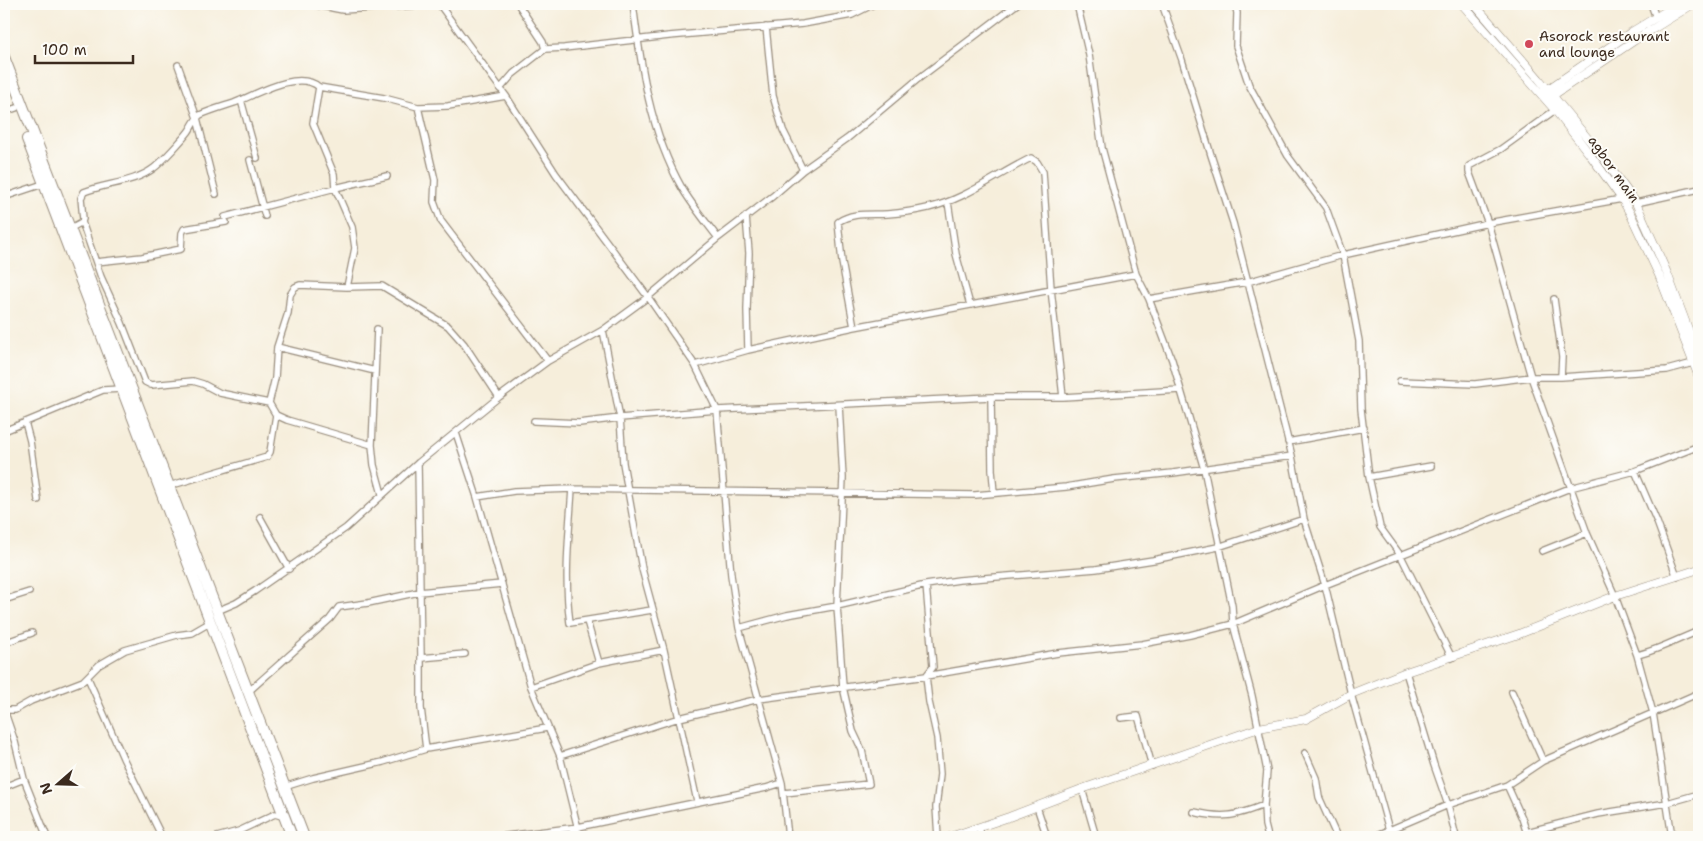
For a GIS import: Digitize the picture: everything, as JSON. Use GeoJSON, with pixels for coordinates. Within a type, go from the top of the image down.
{"type":"FeatureCollection","features":[{"type":"Feature","properties":{"kind":"highway"},"geometry":{"type":"LineString","coordinates":[[4,57],[69,229],[78,263],[122,389],[292,837]]}},
{"type":"Feature","properties":{"kind":"highway"},"geometry":{"type":"LineString","coordinates":[[4,77],[43,184],[78,263],[96,298],[304,837]]}},
{"type":"Feature","properties":{"kind":"street"},"geometry":{"type":"LineString","coordinates":[[312,4],[343,10],[434,4]]}},
{"type":"Feature","properties":{"kind":"street"},"geometry":{"type":"LineString","coordinates":[[439,4],[506,96],[556,174],[648,297],[695,365],[717,410],[731,575],[739,628],[782,783],[788,837]]}},
{"type":"Feature","properties":{"kind":"street"},"geometry":{"type":"LineString","coordinates":[[518,4],[543,42],[545,49]]}},
{"type":"Feature","properties":{"kind":"street"},"geometry":{"type":"LineString","coordinates":[[633,4],[637,41],[647,93],[663,147],[682,188],[718,238]]}},
{"type":"Feature","properties":{"kind":"street"},"geometry":{"type":"LineString","coordinates":[[500,89],[513,74],[545,49],[828,20],[852,15],[874,4]]}},
{"type":"Feature","properties":{"kind":"street"},"geometry":{"type":"LineString","coordinates":[[217,611],[236,603],[289,569],[346,528],[418,463],[499,397],[548,362],[603,330],[648,297],[803,170],[848,138],[918,79],[1016,4]]}},
{"type":"Feature","properties":{"kind":"street"},"geometry":{"type":"LineString","coordinates":[[1077,4],[1085,31],[1102,148],[1136,274],[1149,299],[1172,360],[1204,469],[1218,547],[1232,606],[1233,624],[1259,728],[1266,771],[1264,805],[1268,837]]}},
{"type":"Feature","properties":{"kind":"street"},"geometry":{"type":"LineString","coordinates":[[1162,4],[1182,60],[1210,155],[1233,223],[1292,456],[1304,519],[1325,585],[1351,694],[1391,837]]}},
{"type":"Feature","properties":{"kind":"street"},"geometry":{"type":"LineString","coordinates":[[1235,4],[1236,46],[1249,85],[1288,156],[1326,208],[1343,255],[1359,341],[1361,409],[1369,477],[1380,526],[1401,556],[1452,658]]}},
{"type":"Feature","properties":{"kind":"street","name":"agbor main"},"geometry":{"type":"LineString","coordinates":[[1462,4],[1555,110],[1622,199],[1659,275],[1696,360]]}},
{"type":"Feature","properties":{"kind":"street","name":"agbor main"},"geometry":{"type":"LineString","coordinates":[[1474,4],[1550,92],[1598,151],[1636,203],[1667,273],[1696,360],[1699,377]]}},
{"type":"Feature","properties":{"kind":"street"},"geometry":{"type":"LineString","coordinates":[[1651,4],[1656,18]]}},
{"type":"Feature","properties":{"kind":"street"},"geometry":{"type":"LineString","coordinates":[[1543,97],[1678,4]]}},
{"type":"Feature","properties":{"kind":"street"},"geometry":{"type":"LineString","coordinates":[[1550,92],[1694,4]]}},
{"type":"Feature","properties":{"kind":"street"},"geometry":{"type":"LineString","coordinates":[[766,27],[772,96],[783,130],[803,170]]}},
{"type":"Feature","properties":{"kind":"street"},"geometry":{"type":"LineString","coordinates":[[178,65],[196,118],[216,194]]}},
{"type":"Feature","properties":{"kind":"street"},"geometry":{"type":"LineString","coordinates":[[269,403],[220,393],[193,381],[151,385],[145,382],[122,323],[107,292],[82,222],[81,198],[84,192],[108,184],[140,177],[155,168],[188,132],[196,118],[274,86],[300,81],[315,83],[320,87],[384,98],[418,107],[448,106],[506,96]]}},
{"type":"Feature","properties":{"kind":"street"},"geometry":{"type":"LineString","coordinates":[[320,87],[313,122],[334,174],[335,188],[352,227],[355,248],[347,287]]}},
{"type":"Feature","properties":{"kind":"street"},"geometry":{"type":"LineString","coordinates":[[240,100],[265,216]]}},
{"type":"Feature","properties":{"kind":"street"},"geometry":{"type":"LineString","coordinates":[[418,107],[435,180],[434,202],[441,221],[548,362]]}},
{"type":"Feature","properties":{"kind":"street"},"geometry":{"type":"LineString","coordinates":[[4,112],[16,108]]}},
{"type":"Feature","properties":{"kind":"street"},"geometry":{"type":"LineString","coordinates":[[1555,110],[1501,149],[1470,166],[1469,172],[1488,223],[1531,377],[1587,533],[1615,596],[1637,655],[1653,713],[1672,837]]}},
{"type":"Feature","properties":{"kind":"street"},"geometry":{"type":"LineString","coordinates":[[854,327],[842,262],[838,222],[847,217],[928,208],[948,202],[966,195],[1005,170],[1031,158],[1037,162],[1043,172],[1063,397]]}},
{"type":"Feature","properties":{"kind":"street"},"geometry":{"type":"LineString","coordinates":[[96,262],[142,257],[181,249],[184,229],[226,219],[262,207],[387,176]]}},
{"type":"Feature","properties":{"kind":"street"},"geometry":{"type":"LineString","coordinates":[[4,197],[43,184]]}},
{"type":"Feature","properties":{"kind":"street"},"geometry":{"type":"LineString","coordinates":[[1636,203],[1699,189]]}},
{"type":"Feature","properties":{"kind":"street"},"geometry":{"type":"LineString","coordinates":[[1149,299],[1247,282],[1343,255],[1488,223],[1622,199]]}},
{"type":"Feature","properties":{"kind":"street"},"geometry":{"type":"LineString","coordinates":[[948,202],[956,254],[970,305]]}},
{"type":"Feature","properties":{"kind":"street"},"geometry":{"type":"LineString","coordinates":[[746,216],[749,253],[748,350]]}},
{"type":"Feature","properties":{"kind":"street"},"geometry":{"type":"LineString","coordinates":[[69,229],[82,222]]}},
{"type":"Feature","properties":{"kind":"street"},"geometry":{"type":"LineString","coordinates":[[695,365],[748,350],[854,327],[1136,274]]}},
{"type":"Feature","properties":{"kind":"street"},"geometry":{"type":"LineString","coordinates":[[169,486],[267,457],[270,452],[276,415],[269,403],[275,378],[276,347],[288,313],[290,295],[295,287],[300,285],[382,286],[448,326],[464,344],[499,397]]}},
{"type":"Feature","properties":{"kind":"street"},"geometry":{"type":"LineString","coordinates":[[96,298],[107,292]]}},
{"type":"Feature","properties":{"kind":"street"},"geometry":{"type":"LineString","coordinates":[[1554,299],[1562,357],[1561,377]]}},
{"type":"Feature","properties":{"kind":"street"},"geometry":{"type":"LineString","coordinates":[[377,329],[372,445],[374,465],[382,494]]}},
{"type":"Feature","properties":{"kind":"street"},"geometry":{"type":"LineString","coordinates":[[603,330],[620,418],[623,463],[642,569],[664,650],[697,801]]}},
{"type":"Feature","properties":{"kind":"street"},"geometry":{"type":"LineString","coordinates":[[276,347],[375,371]]}},
{"type":"Feature","properties":{"kind":"street"},"geometry":{"type":"LineString","coordinates":[[1400,380],[1475,384],[1531,377],[1561,377],[1667,370],[1696,360]]}},
{"type":"Feature","properties":{"kind":"street"},"geometry":{"type":"LineString","coordinates":[[4,431],[102,390],[122,389]]}},
{"type":"Feature","properties":{"kind":"street"},"geometry":{"type":"LineString","coordinates":[[534,421],[579,423],[717,410],[991,397],[1063,397],[1180,390]]}},
{"type":"Feature","properties":{"kind":"street"},"geometry":{"type":"LineString","coordinates":[[991,397],[994,493]]}},
{"type":"Feature","properties":{"kind":"street"},"geometry":{"type":"LineString","coordinates":[[784,793],[869,784],[862,750],[853,731],[843,687],[837,606],[843,494],[839,404]]}},
{"type":"Feature","properties":{"kind":"street"},"geometry":{"type":"LineString","coordinates":[[276,415],[372,445]]}},
{"type":"Feature","properties":{"kind":"street"},"geometry":{"type":"LineString","coordinates":[[24,422],[30,441],[38,500]]}},
{"type":"Feature","properties":{"kind":"street"},"geometry":{"type":"LineString","coordinates":[[1288,442],[1364,428]]}},
{"type":"Feature","properties":{"kind":"street"},"geometry":{"type":"LineString","coordinates":[[456,433],[477,497],[531,687],[560,756],[580,837]]}},
{"type":"Feature","properties":{"kind":"street"},"geometry":{"type":"LineString","coordinates":[[560,756],[679,718],[759,699],[926,676],[1058,653],[1142,644],[1190,635],[1233,624],[1325,585],[1570,488],[1635,471],[1699,446]]}},
{"type":"Feature","properties":{"kind":"street"},"geometry":{"type":"LineString","coordinates":[[477,497],[514,490],[975,495],[1066,487],[1292,456]]}},
{"type":"Feature","properties":{"kind":"street"},"geometry":{"type":"LineString","coordinates":[[418,463],[421,708],[426,749]]}},
{"type":"Feature","properties":{"kind":"street"},"geometry":{"type":"LineString","coordinates":[[1369,477],[1430,466]]}},
{"type":"Feature","properties":{"kind":"street"},"geometry":{"type":"LineString","coordinates":[[1635,471],[1658,522],[1677,577]]}},
{"type":"Feature","properties":{"kind":"street"},"geometry":{"type":"LineString","coordinates":[[572,490],[567,568],[567,602],[570,623],[652,610]]}},
{"type":"Feature","properties":{"kind":"street"},"geometry":{"type":"LineString","coordinates":[[260,517],[289,569]]}},
{"type":"Feature","properties":{"kind":"street"},"geometry":{"type":"LineString","coordinates":[[739,628],[787,615],[837,606],[926,585],[959,580],[1096,569],[1218,547],[1304,519]]}},
{"type":"Feature","properties":{"kind":"street"},"geometry":{"type":"LineString","coordinates":[[1542,551],[1587,533]]}},
{"type":"Feature","properties":{"kind":"street"},"geometry":{"type":"LineString","coordinates":[[950,837],[1259,728],[1306,719],[1351,694],[1406,672],[1452,658],[1518,634],[1615,596],[1699,569]]}},
{"type":"Feature","properties":{"kind":"street"},"geometry":{"type":"LineString","coordinates":[[248,692],[330,619],[339,607],[419,592],[502,584]]}},
{"type":"Feature","properties":{"kind":"street"},"geometry":{"type":"LineString","coordinates":[[926,585],[933,667],[926,676],[940,774],[936,807],[938,837]]}},
{"type":"Feature","properties":{"kind":"street"},"geometry":{"type":"LineString","coordinates":[[4,600],[29,592]]}},
{"type":"Feature","properties":{"kind":"street"},"geometry":{"type":"LineString","coordinates":[[587,621],[599,663]]}},
{"type":"Feature","properties":{"kind":"street"},"geometry":{"type":"LineString","coordinates":[[47,837],[24,779],[15,742],[4,710],[16,710],[31,701],[83,681],[99,665],[126,650],[177,635],[192,633],[211,622]]}},
{"type":"Feature","properties":{"kind":"street"},"geometry":{"type":"LineString","coordinates":[[1637,655],[1656,650],[1699,631]]}},
{"type":"Feature","properties":{"kind":"street"},"geometry":{"type":"LineString","coordinates":[[4,643],[32,634]]}},
{"type":"Feature","properties":{"kind":"street"},"geometry":{"type":"LineString","coordinates":[[531,687],[599,663],[664,650]]}},
{"type":"Feature","properties":{"kind":"street"},"geometry":{"type":"LineString","coordinates":[[421,658],[465,654]]}},
{"type":"Feature","properties":{"kind":"street"},"geometry":{"type":"LineString","coordinates":[[1406,672],[1434,766],[1448,805],[1456,837]]}},
{"type":"Feature","properties":{"kind":"street"},"geometry":{"type":"LineString","coordinates":[[88,678],[162,837]]}},
{"type":"Feature","properties":{"kind":"street"},"geometry":{"type":"LineString","coordinates":[[1512,692],[1543,761]]}},
{"type":"Feature","properties":{"kind":"street"},"geometry":{"type":"LineString","coordinates":[[1373,837],[1448,805],[1507,785],[1543,761],[1699,693]]}},
{"type":"Feature","properties":{"kind":"street"},"geometry":{"type":"LineString","coordinates":[[1122,718],[1138,716],[1152,766]]}},
{"type":"Feature","properties":{"kind":"street"},"geometry":{"type":"LineString","coordinates":[[284,787],[313,778],[384,762],[426,749],[547,728]]}},
{"type":"Feature","properties":{"kind":"street"},"geometry":{"type":"LineString","coordinates":[[1305,753],[1316,778],[1319,797],[1337,837]]}},
{"type":"Feature","properties":{"kind":"street"},"geometry":{"type":"LineString","coordinates":[[4,787],[24,779]]}},
{"type":"Feature","properties":{"kind":"street"},"geometry":{"type":"LineString","coordinates":[[498,837],[578,827],[766,788],[782,783]]}},
{"type":"Feature","properties":{"kind":"street"},"geometry":{"type":"LineString","coordinates":[[1507,785],[1528,835],[1598,814],[1667,803],[1699,794]]}},
{"type":"Feature","properties":{"kind":"street"},"geometry":{"type":"LineString","coordinates":[[1082,789],[1096,837]]}},
{"type":"Feature","properties":{"kind":"street"},"geometry":{"type":"LineString","coordinates":[[1194,812],[1214,816],[1236,816],[1264,805]]}},
{"type":"Feature","properties":{"kind":"street"},"geometry":{"type":"LineString","coordinates":[[1037,807],[1047,837]]}},
{"type":"Feature","properties":{"kind":"street"},"geometry":{"type":"LineString","coordinates":[[217,837],[239,831],[275,814],[284,816]]}},
{"type":"Feature","properties":{"kind":"street"},"geometry":{"type":"LineString","coordinates":[[980,828],[980,837]]}},
{"type":"Feature","properties":{"kind":"place","name":"Asorock restaurant and lounge"},"geometry":{"type":"Point","coordinates":[1529,44]}}]}
